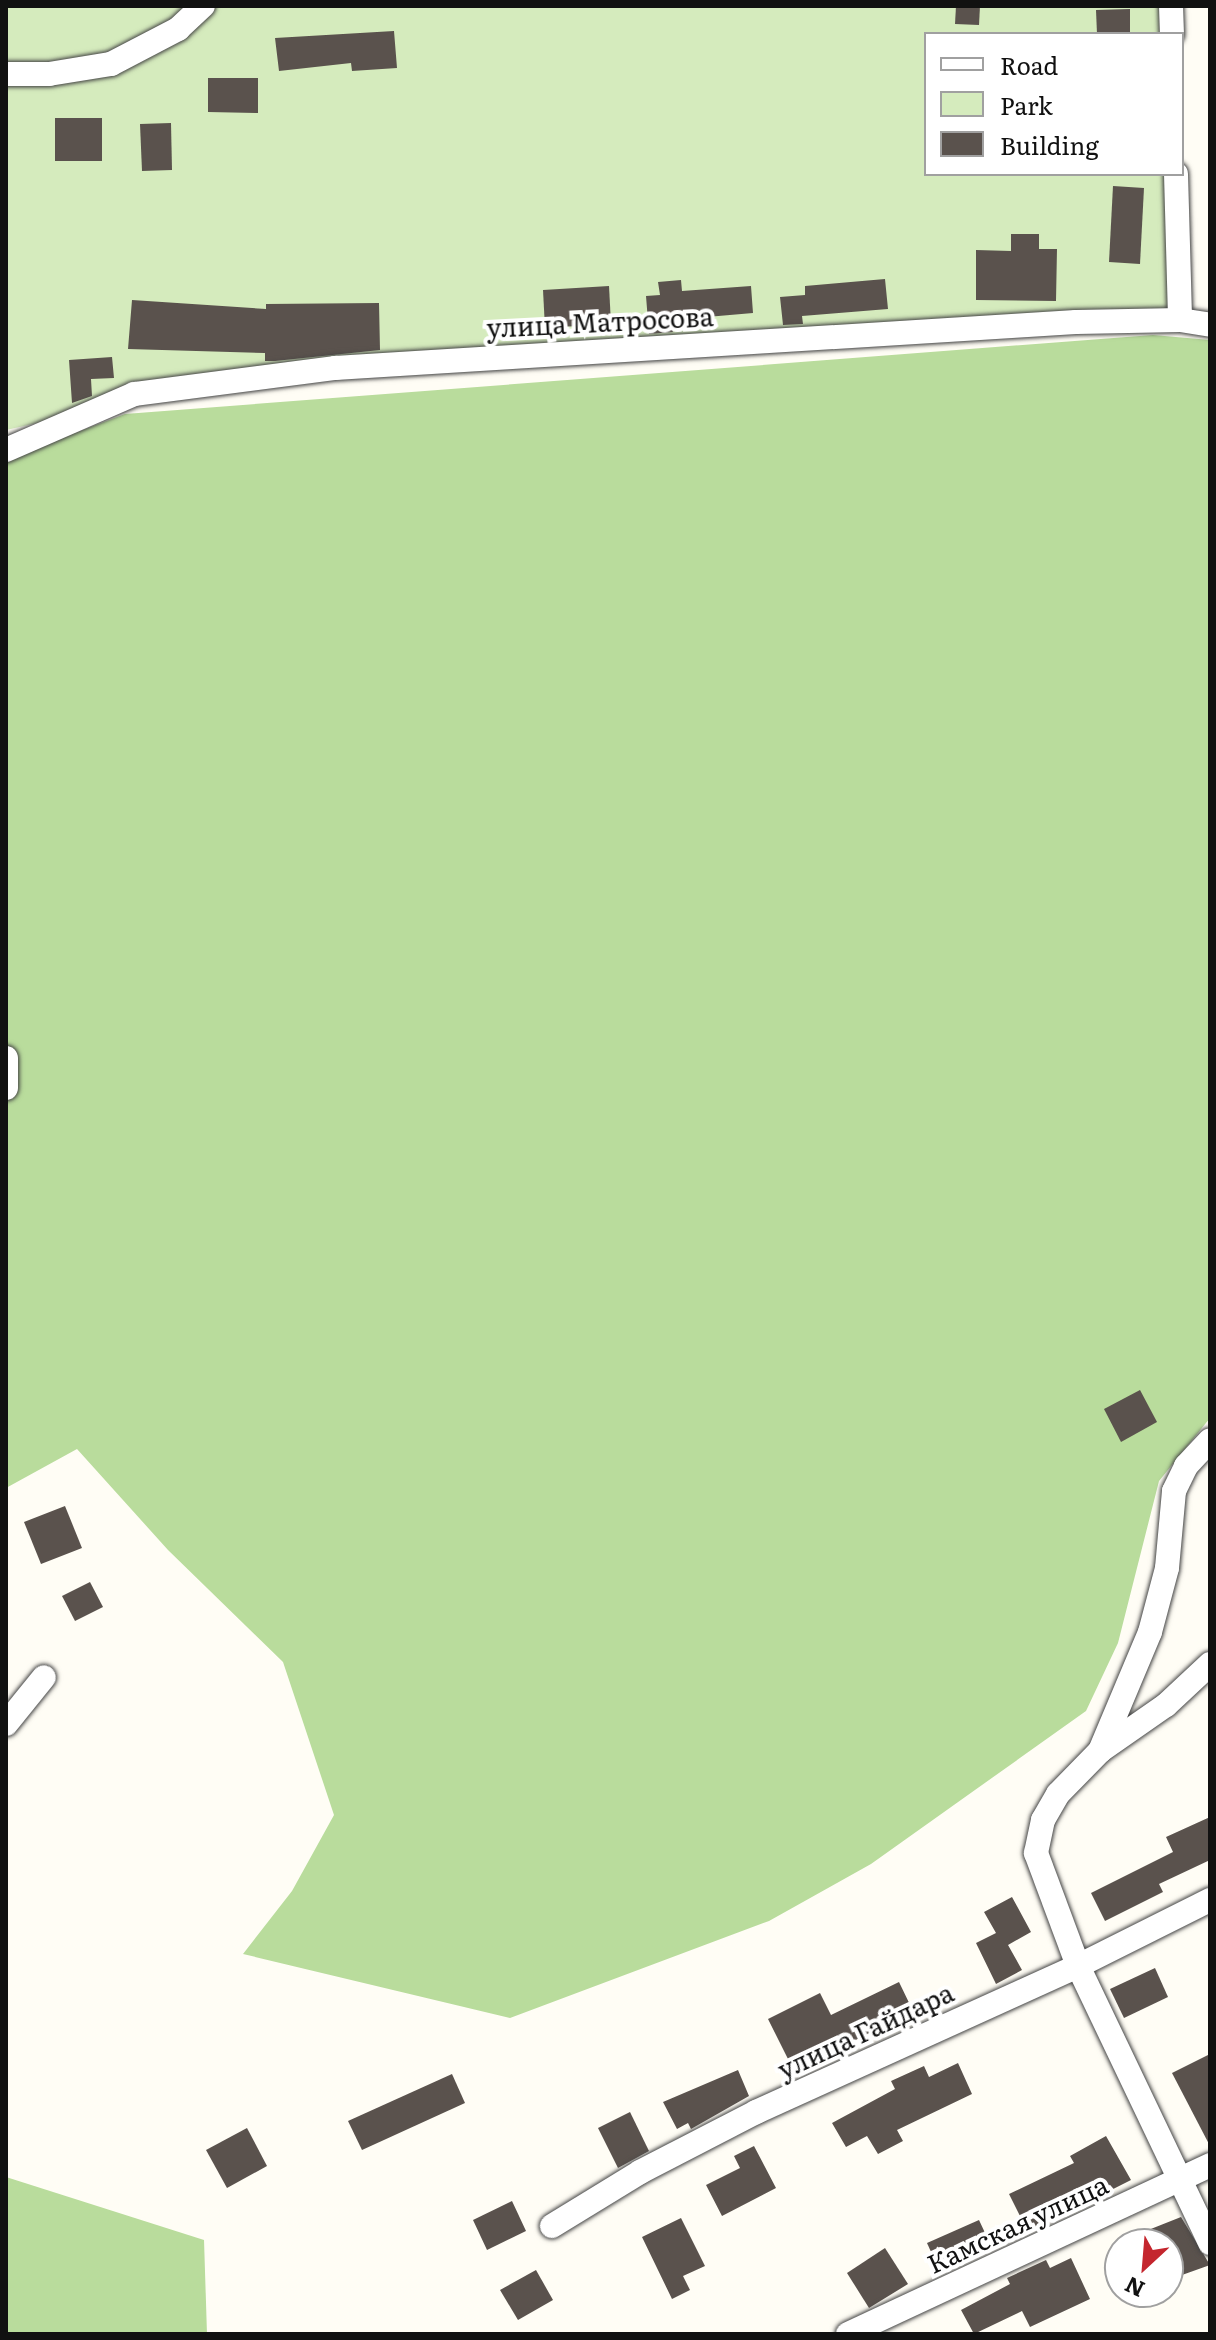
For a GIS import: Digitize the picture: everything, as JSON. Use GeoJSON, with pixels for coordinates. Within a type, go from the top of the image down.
{"type":"FeatureCollection","features":[{"type":"Feature","properties":{"kind":"street"},"geometry":{"type":"LineString","coordinates":[[6,74],[49,74],[111,64],[178,29],[203,6]]}},
{"type":"Feature","properties":{"kind":"street"},"geometry":{"type":"LineString","coordinates":[[1171,6],[1172,32]]}},
{"type":"Feature","properties":{"kind":"street"},"geometry":{"type":"LineString","coordinates":[[1176,176],[1180,320]]}},
{"type":"Feature","properties":{"kind":"street","name":"улица Матросова"},"geometry":{"type":"LineString","coordinates":[[6,450],[134,394],[335,368],[591,348],[1180,320],[1210,325]]}},
{"type":"Feature","properties":{"kind":"street"},"geometry":{"type":"LineString","coordinates":[[6,1058],[6,1088]]}},
{"type":"Feature","properties":{"kind":"street"},"geometry":{"type":"LineString","coordinates":[[1100,1751],[1150,1632],[1167,1568],[1174,1491],[1186,1466],[1210,1440]]}},
{"type":"Feature","properties":{"kind":"street"},"geometry":{"type":"LineString","coordinates":[[1210,1664],[1166,1705],[1100,1751],[1058,1794],[1043,1820],[1036,1853],[1078,1966],[1210,2243]]}},
{"type":"Feature","properties":{"kind":"street"},"geometry":{"type":"LineString","coordinates":[[6,1724],[44,1677]]}},
{"type":"Feature","properties":{"kind":"street","name":"улица Гайдара"},"geometry":{"type":"LineString","coordinates":[[552,2226],[640,2172],[756,2112],[1078,1966],[1210,1900]]}},
{"type":"Feature","properties":{"kind":"street","name":"Камская улица"},"geometry":{"type":"LineString","coordinates":[[848,2334],[1210,2165]]}},
{"type":"Feature","properties":{"kind":"green space"},"geometry":{"type":"Polygon","coordinates":[[[6,6],[1159,6],[1160,32],[924,32],[924,176],[1169,176],[1177,313],[329,358],[6,430],[6,6]]]}},
{"type":"Feature","properties":{"kind":"green space"},"geometry":{"type":"Polygon","coordinates":[[[1153,335],[1210,340],[1210,1418],[1159,1481],[1118,1643],[1086,1711],[871,1864],[769,1921],[510,2018],[243,1954],[292,1891],[334,1815],[283,1662],[168,1550],[77,1449],[6,1488],[6,459],[125,414],[1153,335]]]}},
{"type":"Feature","properties":{"kind":"green space"},"geometry":{"type":"Polygon","coordinates":[[[6,2177],[204,2240],[207,2334],[6,2334],[6,2177]]]}},
{"type":"Feature","properties":{"kind":"building"},"geometry":{"type":"Polygon","coordinates":[[[956,6],[980,6],[979,25],[955,24],[956,6]]]}},
{"type":"Feature","properties":{"kind":"building"},"geometry":{"type":"Polygon","coordinates":[[[1130,9],[1130,32],[1097,32],[1096,10],[1130,9]]]}},
{"type":"Feature","properties":{"kind":"building"},"geometry":{"type":"Polygon","coordinates":[[[394,31],[397,68],[352,71],[351,63],[279,71],[275,38],[394,31]]]}},
{"type":"Feature","properties":{"kind":"building"},"geometry":{"type":"Polygon","coordinates":[[[208,78],[258,78],[258,113],[208,112],[208,78]]]}},
{"type":"Feature","properties":{"kind":"building"},"geometry":{"type":"Polygon","coordinates":[[[55,118],[102,118],[102,161],[55,161],[55,118]]]}},
{"type":"Feature","properties":{"kind":"building"},"geometry":{"type":"Polygon","coordinates":[[[171,123],[172,170],[142,171],[140,124],[171,123]]]}},
{"type":"Feature","properties":{"kind":"building"},"geometry":{"type":"Polygon","coordinates":[[[1113,186],[1144,188],[1140,264],[1109,262],[1113,186]]]}},
{"type":"Feature","properties":{"kind":"building"},"geometry":{"type":"Polygon","coordinates":[[[1011,234],[1039,234],[1039,249],[1057,249],[1056,301],[976,300],[976,250],[1011,251],[1011,234]]]}},
{"type":"Feature","properties":{"kind":"building"},"geometry":{"type":"Polygon","coordinates":[[[885,279],[888,309],[802,316],[803,324],[783,325],[780,297],[805,295],[805,286],[885,279]]]}},
{"type":"Feature","properties":{"kind":"building"},"geometry":{"type":"Polygon","coordinates":[[[681,280],[682,291],[751,286],[753,313],[672,320],[673,332],[649,334],[646,296],[660,295],[658,282],[681,280]]]}},
{"type":"Feature","properties":{"kind":"building"},"geometry":{"type":"Polygon","coordinates":[[[609,286],[611,324],[545,328],[543,290],[609,286]]]}},
{"type":"Feature","properties":{"kind":"building"},"geometry":{"type":"Polygon","coordinates":[[[132,300],[266,309],[266,304],[379,303],[380,350],[265,361],[265,353],[128,349],[132,300]]]}},
{"type":"Feature","properties":{"kind":"building"},"geometry":{"type":"Polygon","coordinates":[[[112,357],[114,378],[91,379],[92,396],[72,403],[69,360],[112,357]]]}},
{"type":"Feature","properties":{"kind":"building"},"geometry":{"type":"Polygon","coordinates":[[[1140,1390],[1157,1422],[1121,1442],[1104,1409],[1140,1390]]]}},
{"type":"Feature","properties":{"kind":"building"},"geometry":{"type":"Polygon","coordinates":[[[65,1506],[82,1548],[41,1564],[24,1522],[65,1506]]]}},
{"type":"Feature","properties":{"kind":"building"},"geometry":{"type":"Polygon","coordinates":[[[90,1582],[103,1607],[75,1621],[62,1596],[90,1582]]]}},
{"type":"Feature","properties":{"kind":"building"},"geometry":{"type":"Polygon","coordinates":[[[1210,1817],[1210,1860],[1159,1884],[1163,1892],[1105,1921],[1091,1893],[1173,1852],[1166,1837],[1210,1817]]]}},
{"type":"Feature","properties":{"kind":"building"},"geometry":{"type":"Polygon","coordinates":[[[1012,1897],[1031,1932],[1008,1945],[1022,1970],[996,1984],[976,1943],[996,1933],[984,1912],[1012,1897]]]}},
{"type":"Feature","properties":{"kind":"building"},"geometry":{"type":"Polygon","coordinates":[[[1155,1968],[1168,1997],[1124,2018],[1110,1989],[1155,1968]]]}},
{"type":"Feature","properties":{"kind":"building"},"geometry":{"type":"Polygon","coordinates":[[[899,1982],[913,2011],[812,2062],[815,2069],[797,2077],[768,2019],[820,1993],[831,2015],[899,1982]]]}},
{"type":"Feature","properties":{"kind":"building"},"geometry":{"type":"Polygon","coordinates":[[[1210,2054],[1210,2146],[1172,2073],[1210,2054]]]}},
{"type":"Feature","properties":{"kind":"building"},"geometry":{"type":"Polygon","coordinates":[[[958,2063],[972,2094],[897,2130],[903,2141],[878,2154],[867,2136],[846,2147],[832,2123],[895,2089],[891,2081],[924,2066],[929,2077],[958,2063]]]}},
{"type":"Feature","properties":{"kind":"building"},"geometry":{"type":"Polygon","coordinates":[[[738,2070],[749,2096],[691,2129],[688,2123],[677,2129],[663,2102],[738,2070]]]}},
{"type":"Feature","properties":{"kind":"building"},"geometry":{"type":"Polygon","coordinates":[[[452,2074],[465,2103],[362,2150],[348,2121],[452,2074]]]}},
{"type":"Feature","properties":{"kind":"building"},"geometry":{"type":"Polygon","coordinates":[[[630,2112],[649,2151],[618,2168],[598,2128],[630,2112]]]}},
{"type":"Feature","properties":{"kind":"building"},"geometry":{"type":"Polygon","coordinates":[[[247,2128],[267,2166],[227,2188],[206,2150],[247,2128]]]}},
{"type":"Feature","properties":{"kind":"building"},"geometry":{"type":"Polygon","coordinates":[[[1106,2136],[1131,2180],[1028,2232],[1009,2194],[1074,2163],[1070,2156],[1106,2136]]]}},
{"type":"Feature","properties":{"kind":"building"},"geometry":{"type":"Polygon","coordinates":[[[754,2146],[776,2188],[722,2216],[706,2185],[740,2168],[734,2156],[754,2146]]]}},
{"type":"Feature","properties":{"kind":"building"},"geometry":{"type":"Polygon","coordinates":[[[512,2201],[526,2231],[487,2250],[473,2220],[512,2201]]]}},
{"type":"Feature","properties":{"kind":"building"},"geometry":{"type":"Polygon","coordinates":[[[1181,2217],[1210,2265],[1184,2274],[1184,2228],[1153,2228],[1181,2217]]]}},
{"type":"Feature","properties":{"kind":"building"},"geometry":{"type":"Polygon","coordinates":[[[681,2218],[705,2266],[683,2276],[690,2290],[672,2299],[642,2237],[681,2218]]]}},
{"type":"Feature","properties":{"kind":"building"},"geometry":{"type":"Polygon","coordinates":[[[979,2220],[993,2250],[941,2274],[927,2243],[979,2220]]]}},
{"type":"Feature","properties":{"kind":"building"},"geometry":{"type":"Polygon","coordinates":[[[885,2248],[908,2284],[869,2308],[847,2273],[885,2248]]]}},
{"type":"Feature","properties":{"kind":"building"},"geometry":{"type":"Polygon","coordinates":[[[1071,2258],[1090,2299],[1030,2327],[1022,2311],[974,2334],[961,2310],[1010,2284],[1007,2278],[1046,2260],[1050,2268],[1071,2258]]]}},
{"type":"Feature","properties":{"kind":"building"},"geometry":{"type":"Polygon","coordinates":[[[536,2270],[553,2300],[518,2320],[500,2290],[536,2270]]]}}]}
